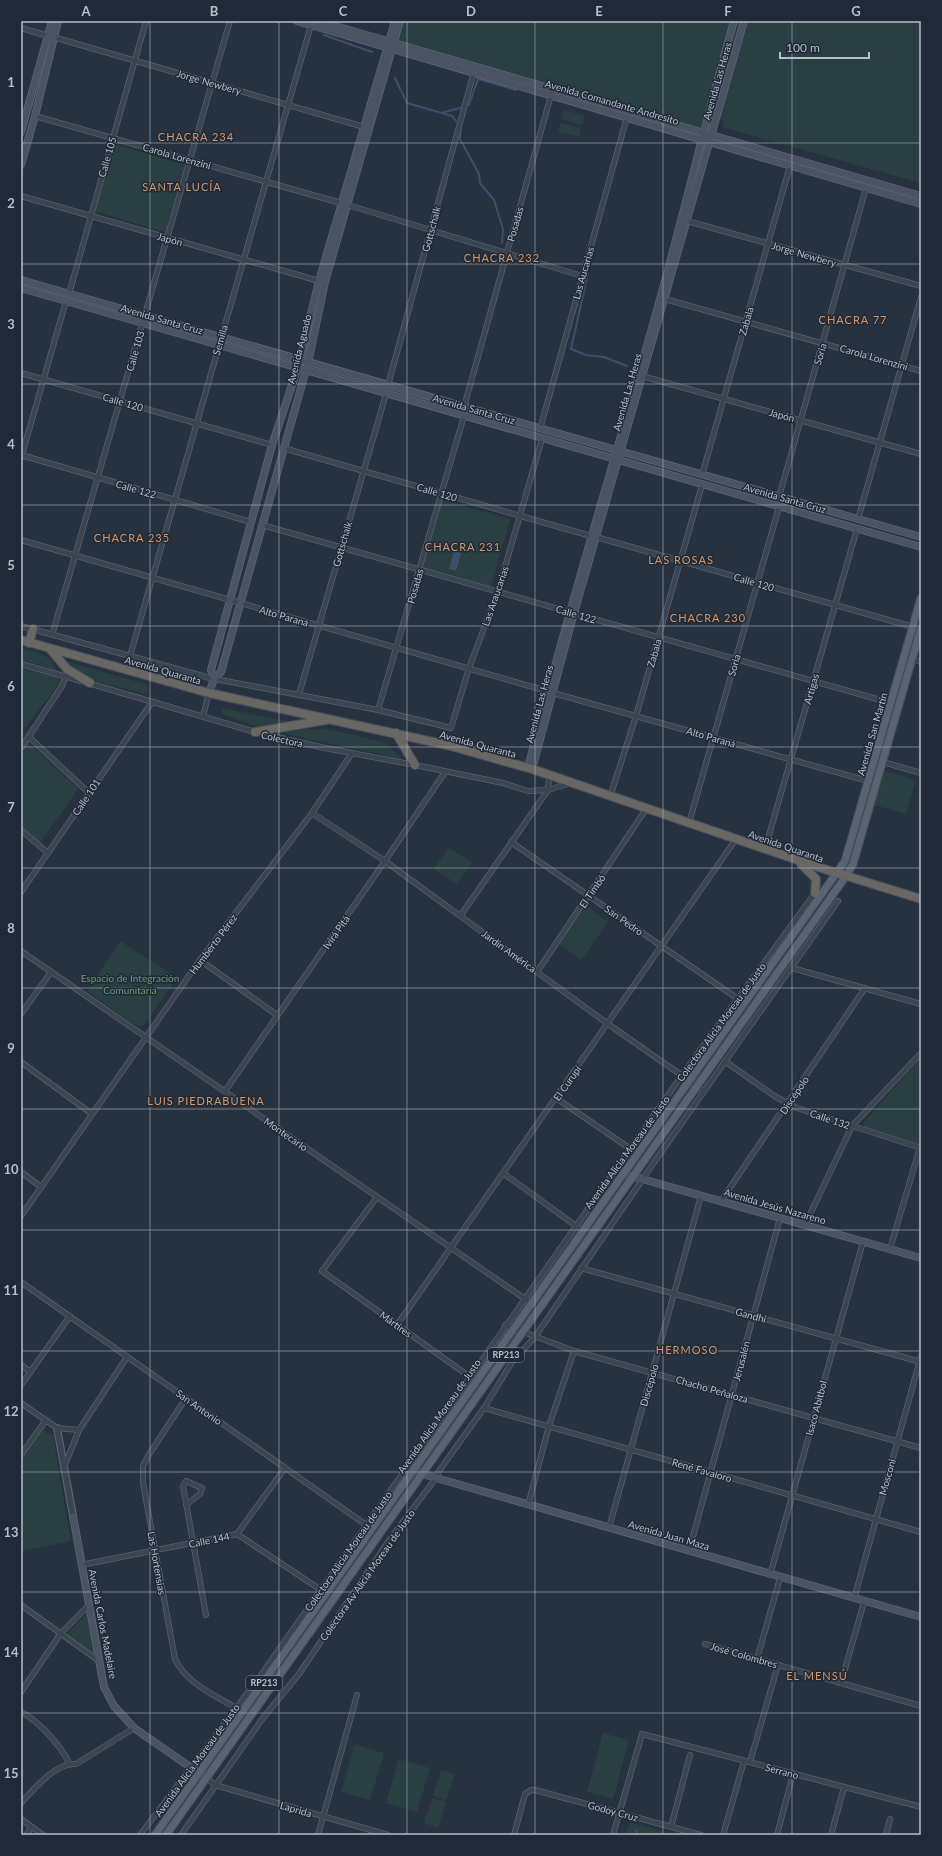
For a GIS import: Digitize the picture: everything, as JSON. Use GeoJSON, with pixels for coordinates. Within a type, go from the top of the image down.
{"type":"FeatureCollection","features":[{"type":"Feature","properties":{"kind":"highway"},"geometry":{"type":"LineString","coordinates":[[25,642],[33,629]]}},
{"type":"Feature","properties":{"kind":"highway","name":"Avenida Quaranta"},"geometry":{"type":"LineString","coordinates":[[25,642],[209,693],[447,745],[530,769],[736,840],[846,876],[921,898]]}},
{"type":"Feature","properties":{"kind":"highway"},"geometry":{"type":"LineString","coordinates":[[50,649],[67,669],[90,683]]}},
{"type":"Feature","properties":{"kind":"highway"},"geometry":{"type":"LineString","coordinates":[[256,732],[330,720]]}},
{"type":"Feature","properties":{"kind":"highway"},"geometry":{"type":"LineString","coordinates":[[396,733],[415,765]]}},
{"type":"Feature","properties":{"kind":"highway"},"geometry":{"type":"LineString","coordinates":[[794,859],[809,870],[816,879],[815,893]]}},
{"type":"Feature","properties":{"kind":"main road"},"geometry":{"type":"LineString","coordinates":[[21,165],[35,116],[51,36],[52,21]]}},
{"type":"Feature","properties":{"kind":"main road"},"geometry":{"type":"LineString","coordinates":[[21,132],[24,112],[51,36],[58,21]]}},
{"type":"Feature","properties":{"kind":"main road","name":"Avenida Comandante Andresito"},"geometry":{"type":"LineString","coordinates":[[296,21],[391,45],[703,132],[710,138],[790,166],[921,204]]}},
{"type":"Feature","properties":{"kind":"main road","name":"Avenida Comandante Andresito"},"geometry":{"type":"LineString","coordinates":[[318,21],[474,72],[552,91],[627,117],[701,139],[710,138],[921,196]]}},
{"type":"Feature","properties":{"kind":"main road","name":"Avenida Aguado"},"geometry":{"type":"LineString","coordinates":[[209,693],[214,679],[221,672],[308,363],[325,282],[348,204],[391,45],[395,21]]}},
{"type":"Feature","properties":{"kind":"main road","name":"Avenida Aguado"},"geometry":{"type":"LineString","coordinates":[[214,679],[211,670],[231,601],[272,445],[300,360],[319,282],[364,126],[400,21]]}},
{"type":"Feature","properties":{"kind":"main road","name":"Avenida Las Heras"},"geometry":{"type":"LineString","coordinates":[[530,769],[571,612],[616,460],[659,304],[701,139],[734,21]]}},
{"type":"Feature","properties":{"kind":"main road","name":"Avenida Las Heras"},"geometry":{"type":"LineString","coordinates":[[618,451],[665,299],[744,21]]}},
{"type":"Feature","properties":{"kind":"main road","name":"Avenida Santa Cruz"},"geometry":{"type":"LineString","coordinates":[[21,280],[921,537]]}},
{"type":"Feature","properties":{"kind":"main road","name":"Avenida Santa Cruz"},"geometry":{"type":"LineString","coordinates":[[21,288],[297,369],[921,547]]}},
{"type":"Feature","properties":{"kind":"main road","name":"Avenida San Martín"},"geometry":{"type":"LineString","coordinates":[[837,873],[846,861],[921,598]]}},
{"type":"Feature","properties":{"kind":"main road","name":"Avenida San Martín"},"geometry":{"type":"LineString","coordinates":[[846,876],[853,864],[921,628]]}},
{"type":"Feature","properties":{"kind":"main road","name":"Avenida Alicia Moreau de Justo"},"geometry":{"type":"LineString","coordinates":[[376,1532],[412,1471],[806,919],[837,873]]}},
{"type":"Feature","properties":{"kind":"main road","name":"Avenida Alicia Moreau de Justo"},"geometry":{"type":"LineString","coordinates":[[166,1835],[203,1776],[376,1532],[422,1474],[846,876]]}},
{"type":"Feature","properties":{"kind":"main road","name":"Avenida Jesús Nazareno"},"geometry":{"type":"LineString","coordinates":[[617,1169],[632,1176],[921,1258]]}},
{"type":"Feature","properties":{"kind":"main road","name":"Avenida Juan Maza"},"geometry":{"type":"LineString","coordinates":[[412,1471],[780,1578],[921,1617]]}},
{"type":"Feature","properties":{"kind":"main road","name":"Avenida Carlos Madelaire"},"geometry":{"type":"LineString","coordinates":[[73,1516],[104,1688],[114,1706],[134,1728],[203,1776]]}},
{"type":"Feature","properties":{"kind":"main road","name":"Avenida Alicia Moreau de Justo"},"geometry":{"type":"LineString","coordinates":[[155,1835],[203,1776]]}},
{"type":"Feature","properties":{"kind":"street","name":"Calle 105"},"geometry":{"type":"LineString","coordinates":[[69,294],[146,21]]}},
{"type":"Feature","properties":{"kind":"street","name":"Calle 103"},"geometry":{"type":"LineString","coordinates":[[52,635],[230,21]]}},
{"type":"Feature","properties":{"kind":"street","name":"Semilla"},"geometry":{"type":"LineString","coordinates":[[130,656],[311,25]]}},
{"type":"Feature","properties":{"kind":"street","name":"Jorge Newbery"},"geometry":{"type":"LineString","coordinates":[[21,28],[364,126]]}},
{"type":"Feature","properties":{"kind":"street","name":"Gottschalk"},"geometry":{"type":"LineString","coordinates":[[388,385],[474,72]]}},
{"type":"Feature","properties":{"kind":"street","name":"Posadas"},"geometry":{"type":"LineString","coordinates":[[464,407],[552,91]]}},
{"type":"Feature","properties":{"kind":"street","name":"Carola Lorenzini"},"geometry":{"type":"LineString","coordinates":[[35,116],[341,203]]}},
{"type":"Feature","properties":{"kind":"street","name":"Las Aucarias"},"geometry":{"type":"LineString","coordinates":[[540,429],[627,117]]}},
{"type":"Feature","properties":{"kind":"street","name":"Zabala"},"geometry":{"type":"LineString","coordinates":[[702,475],[790,166]]}},
{"type":"Feature","properties":{"kind":"street","name":"Soria"},"geometry":{"type":"LineString","coordinates":[[779,497],[800,420],[846,266],[866,188]]}},
{"type":"Feature","properties":{"kind":"street","name":"Japón"},"geometry":{"type":"LineString","coordinates":[[21,196],[319,282]]}},
{"type":"Feature","properties":{"kind":"street"},"geometry":{"type":"LineString","coordinates":[[348,204],[582,276]]}},
{"type":"Feature","properties":{"kind":"street","name":"Jorge Newbery"},"geometry":{"type":"LineString","coordinates":[[687,221],[921,286]]}},
{"type":"Feature","properties":{"kind":"street"},"geometry":{"type":"LineString","coordinates":[[858,519],[921,297]]}},
{"type":"Feature","properties":{"kind":"street","name":"Carola Lorenzini"},"geometry":{"type":"LineString","coordinates":[[665,299],[921,371]]}},
{"type":"Feature","properties":{"kind":"street"},"geometry":{"type":"LineString","coordinates":[[21,456],[66,301]]}},
{"type":"Feature","properties":{"kind":"street","name":"Calle 120"},"geometry":{"type":"LineString","coordinates":[[21,373],[272,445]]}},
{"type":"Feature","properties":{"kind":"street","name":"Japón"},"geometry":{"type":"LineString","coordinates":[[642,376],[921,454]]}},
{"type":"Feature","properties":{"kind":"street","name":"Gottschalk"},"geometry":{"type":"LineString","coordinates":[[299,694],[386,394]]}},
{"type":"Feature","properties":{"kind":"street","name":"Posadas"},"geometry":{"type":"LineString","coordinates":[[378,710],[464,416]]}},
{"type":"Feature","properties":{"kind":"street","name":"Las Araucarias"},"geometry":{"type":"LineString","coordinates":[[378,710],[451,728],[469,668],[498,591],[542,439]]}},
{"type":"Feature","properties":{"kind":"street","name":"Calle 120"},"geometry":{"type":"LineString","coordinates":[[283,448],[913,627]]}},
{"type":"Feature","properties":{"kind":"street","name":"Calle 122"},"geometry":{"type":"LineString","coordinates":[[21,456],[251,522]]}},
{"type":"Feature","properties":{"kind":"street","name":"Zabala"},"geometry":{"type":"LineString","coordinates":[[610,797],[636,716],[702,485]]}},
{"type":"Feature","properties":{"kind":"street","name":"Soria"},"geometry":{"type":"LineString","coordinates":[[688,823],[779,507]]}},
{"type":"Feature","properties":{"kind":"street","name":"Calle 122"},"geometry":{"type":"LineString","coordinates":[[262,525],[891,703]]}},
{"type":"Feature","properties":{"kind":"street","name":"Artigas"},"geometry":{"type":"LineString","coordinates":[[765,849],[857,529]]}},
{"type":"Feature","properties":{"kind":"street","name":"Alto Paraná"},"geometry":{"type":"LineString","coordinates":[[21,540],[868,782]]}},
{"type":"Feature","properties":{"kind":"street"},"geometry":{"type":"LineString","coordinates":[[21,626],[214,679],[378,710]]}},
{"type":"Feature","properties":{"kind":"street"},"geometry":{"type":"LineString","coordinates":[[912,659],[921,662]]}},
{"type":"Feature","properties":{"kind":"street","name":"Colectora"},"geometry":{"type":"LineString","coordinates":[[21,664],[256,732],[325,748],[503,783],[526,790],[548,790]]}},
{"type":"Feature","properties":{"kind":"street"},"geometry":{"type":"LineString","coordinates":[[21,748],[62,686],[66,676]]}},
{"type":"Feature","properties":{"kind":"street"},"geometry":{"type":"LineString","coordinates":[[203,716],[209,693]]}},
{"type":"Feature","properties":{"kind":"street","name":"Calle 101"},"geometry":{"type":"LineString","coordinates":[[21,892],[152,702]]}},
{"type":"Feature","properties":{"kind":"street"},"geometry":{"type":"LineString","coordinates":[[29,737],[89,793]]}},
{"type":"Feature","properties":{"kind":"street","name":"Humberto Pérez"},"geometry":{"type":"LineString","coordinates":[[21,1216],[200,960],[312,813],[352,753]]}},
{"type":"Feature","properties":{"kind":"street"},"geometry":{"type":"LineString","coordinates":[[883,762],[921,773]]}},
{"type":"Feature","properties":{"kind":"street","name":"Ivirá Pitá"},"geometry":{"type":"LineString","coordinates":[[225,1091],[386,861],[445,772]]}},
{"type":"Feature","properties":{"kind":"street"},"geometry":{"type":"LineString","coordinates":[[461,915],[548,790],[549,776]]}},
{"type":"Feature","properties":{"kind":"street"},"geometry":{"type":"LineString","coordinates":[[548,790],[570,783]]}},
{"type":"Feature","properties":{"kind":"street","name":"El Timbó"},"geometry":{"type":"LineString","coordinates":[[537,972],[646,809]]}},
{"type":"Feature","properties":{"kind":"street","name":"Jardín América"},"geometry":{"type":"LineString","coordinates":[[312,813],[386,861],[608,1024],[704,1091]]}},
{"type":"Feature","properties":{"kind":"street"},"geometry":{"type":"LineString","coordinates":[[21,830],[48,853]]}},
{"type":"Feature","properties":{"kind":"street","name":"El Curupí"},"geometry":{"type":"LineString","coordinates":[[397,1325],[736,840]]}},
{"type":"Feature","properties":{"kind":"street","name":"San Pedro"},"geometry":{"type":"LineString","coordinates":[[511,842],[738,999]]}},
{"type":"Feature","properties":{"kind":"street","name":"Colectora Alicia Moreau de Justo"},"geometry":{"type":"LineString","coordinates":[[140,1835],[192,1768],[321,1590],[505,1325],[576,1227],[682,1075],[815,893]]}},
{"type":"Feature","properties":{"kind":"street"},"geometry":{"type":"LineString","coordinates":[[436,1478],[439,1471],[484,1408],[512,1362],[535,1336],[704,1091],[726,1062],[838,901]]}},
{"type":"Feature","properties":{"kind":"street"},"geometry":{"type":"LineString","coordinates":[[795,921],[806,919]]}},
{"type":"Feature","properties":{"kind":"street","name":"Montecarlo"},"geometry":{"type":"LineString","coordinates":[[21,951],[531,1303]]}},
{"type":"Feature","properties":{"kind":"street"},"geometry":{"type":"LineString","coordinates":[[200,960],[277,1015]]}},
{"type":"Feature","properties":{"kind":"street"},"geometry":{"type":"LineString","coordinates":[[792,968],[921,1004]]}},
{"type":"Feature","properties":{"kind":"street"},"geometry":{"type":"LineString","coordinates":[[21,1014],[51,972]]}},
{"type":"Feature","properties":{"kind":"street","name":"Discépolo"},"geometry":{"type":"LineString","coordinates":[[721,1201],[865,988]]}},
{"type":"Feature","properties":{"kind":"street"},"geometry":{"type":"LineString","coordinates":[[805,1225],[852,1126],[921,1053]]}},
{"type":"Feature","properties":{"kind":"street"},"geometry":{"type":"LineString","coordinates":[[21,1062],[92,1114]]}},
{"type":"Feature","properties":{"kind":"street","name":"Calle 132"},"geometry":{"type":"LineString","coordinates":[[726,1062],[788,1104],[852,1126],[921,1147]]}},
{"type":"Feature","properties":{"kind":"street"},"geometry":{"type":"LineString","coordinates":[[556,1098],[638,1154]]}},
{"type":"Feature","properties":{"kind":"street"},"geometry":{"type":"LineString","coordinates":[[890,1249],[921,1147]]}},
{"type":"Feature","properties":{"kind":"street"},"geometry":{"type":"LineString","coordinates":[[21,1172],[41,1187]]}},
{"type":"Feature","properties":{"kind":"street"},"geometry":{"type":"LineString","coordinates":[[503,1173],[583,1231]]}},
{"type":"Feature","properties":{"kind":"street","name":"Discépolo"},"geometry":{"type":"LineString","coordinates":[[609,1528],[701,1196]]}},
{"type":"Feature","properties":{"kind":"street","name":"Mártires"},"geometry":{"type":"LineString","coordinates":[[377,1197],[322,1271],[470,1377]]}},
{"type":"Feature","properties":{"kind":"street","name":"Jerusalén"},"geometry":{"type":"LineString","coordinates":[[689,1551],[780,1218]]}},
{"type":"Feature","properties":{"kind":"street","name":"Isaco Abitbol"},"geometry":{"type":"LineString","coordinates":[[770,1575],[862,1242]]}},
{"type":"Feature","properties":{"kind":"street","name":"Gandhi"},"geometry":{"type":"LineString","coordinates":[[581,1268],[835,1339],[921,1360]]}},
{"type":"Feature","properties":{"kind":"street","name":"San Antonio"},"geometry":{"type":"LineString","coordinates":[[21,1282],[376,1532]]}},
{"type":"Feature","properties":{"kind":"street"},"geometry":{"type":"LineString","coordinates":[[21,1385],[70,1316]]}},
{"type":"Feature","properties":{"kind":"street","name":"Chacho Peñaloza"},"geometry":{"type":"LineString","coordinates":[[505,1325],[574,1351],[921,1448]]}},
{"type":"Feature","properties":{"kind":"street"},"geometry":{"type":"LineString","coordinates":[[528,1504],[549,1426],[574,1351]]}},
{"type":"Feature","properties":{"kind":"street"},"geometry":{"type":"LineString","coordinates":[[64,1467],[79,1430],[127,1357]]}},
{"type":"Feature","properties":{"kind":"street","name":"Mosconi"},"geometry":{"type":"LineString","coordinates":[[854,1598],[921,1360]]}},
{"type":"Feature","properties":{"kind":"street"},"geometry":{"type":"LineString","coordinates":[[21,1365],[31,1372]]}},
{"type":"Feature","properties":{"kind":"street","name":"Las Hortensias"},"geometry":{"type":"LineString","coordinates":[[186,1398],[143,1466],[154,1551],[174,1659],[186,1677],[236,1708]]}},
{"type":"Feature","properties":{"kind":"street"},"geometry":{"type":"LineString","coordinates":[[21,1403],[57,1428],[79,1430]]}},
{"type":"Feature","properties":{"kind":"street","name":"René Favaloro"},"geometry":{"type":"LineString","coordinates":[[484,1408],[921,1532]]}},
{"type":"Feature","properties":{"kind":"street"},"geometry":{"type":"LineString","coordinates":[[21,1455],[46,1420]]}},
{"type":"Feature","properties":{"kind":"street","name":"Avenida Carlos Madelaire"},"geometry":{"type":"LineString","coordinates":[[57,1428],[73,1516]]}},
{"type":"Feature","properties":{"kind":"street"},"geometry":{"type":"LineString","coordinates":[[237,1534],[285,1468]]}},
{"type":"Feature","properties":{"kind":"street","name":"Colectora Av Alicia Moreau de Justo"},"geometry":{"type":"LineString","coordinates":[[215,1785],[263,1718],[299,1674],[390,1538],[436,1478]]}},
{"type":"Feature","properties":{"kind":"street"},"geometry":{"type":"LineString","coordinates":[[186,1505],[200,1494],[202,1488],[186,1480],[183,1486],[186,1505],[206,1615]]}},
{"type":"Feature","properties":{"kind":"street","name":"Calle 144"},"geometry":{"type":"LineString","coordinates":[[81,1565],[237,1534],[321,1590]]}},
{"type":"Feature","properties":{"kind":"street"},"geometry":{"type":"LineString","coordinates":[[757,1659],[780,1578]]}},
{"type":"Feature","properties":{"kind":"street"},"geometry":{"type":"LineString","coordinates":[[841,1683],[864,1602]]}},
{"type":"Feature","properties":{"kind":"street"},"geometry":{"type":"LineString","coordinates":[[21,1605],[98,1661]]}},
{"type":"Feature","properties":{"kind":"street"},"geometry":{"type":"LineString","coordinates":[[21,1692],[61,1633],[89,1605]]}},
{"type":"Feature","properties":{"kind":"street","name":"José Colombres"},"geometry":{"type":"LineString","coordinates":[[705,1644],[921,1706]]}},
{"type":"Feature","properties":{"kind":"street"},"geometry":{"type":"LineString","coordinates":[[750,1762],[778,1665]]}},
{"type":"Feature","properties":{"kind":"street"},"geometry":{"type":"LineString","coordinates":[[318,1835],[357,1695]]}},
{"type":"Feature","properties":{"kind":"street"},"geometry":{"type":"LineString","coordinates":[[21,1712],[37,1722],[69,1763]]}},
{"type":"Feature","properties":{"kind":"street"},"geometry":{"type":"LineString","coordinates":[[21,1803],[46,1776],[69,1763],[76,1764],[134,1728]]}},
{"type":"Feature","properties":{"kind":"street","name":"Serrano"},"geometry":{"type":"LineString","coordinates":[[620,1812],[642,1734],[921,1807]]}},
{"type":"Feature","properties":{"kind":"street"},"geometry":{"type":"LineString","coordinates":[[671,1827],[690,1755]]}},
{"type":"Feature","properties":{"kind":"street"},"geometry":{"type":"LineString","coordinates":[[723,1835],[744,1761]]}},
{"type":"Feature","properties":{"kind":"street"},"geometry":{"type":"LineString","coordinates":[[776,1835],[793,1774]]}},
{"type":"Feature","properties":{"kind":"street","name":"Laprida"},"geometry":{"type":"LineString","coordinates":[[203,1776],[215,1785],[388,1835]]}},
{"type":"Feature","properties":{"kind":"street"},"geometry":{"type":"LineString","coordinates":[[181,1835],[215,1785]]}},
{"type":"Feature","properties":{"kind":"street"},"geometry":{"type":"LineString","coordinates":[[831,1835],[844,1787]]}},
{"type":"Feature","properties":{"kind":"street","name":"Godoy Cruz"},"geometry":{"type":"LineString","coordinates":[[514,1835],[525,1794],[531,1790],[620,1812],[701,1835]]}},
{"type":"Feature","properties":{"kind":"street"},"geometry":{"type":"LineString","coordinates":[[613,1835],[620,1812]]}},
{"type":"Feature","properties":{"kind":"street"},"geometry":{"type":"LineString","coordinates":[[21,1819],[43,1835]]}},
{"type":"Feature","properties":{"kind":"street"},"geometry":{"type":"LineString","coordinates":[[886,1835],[890,1819]]}},
{"type":"Feature","properties":{"kind":"street"},"geometry":{"type":"LineString","coordinates":[[26,1835],[32,1827]]}},
{"type":"Feature","properties":{"kind":"green space"},"geometry":{"type":"Polygon","coordinates":[[[401,21],[921,21],[921,183],[722,127],[724,120],[708,116],[703,130],[395,40],[401,21]]]}},
{"type":"Feature","properties":{"kind":"green space"},"geometry":{"type":"Polygon","coordinates":[[[564,110],[585,116],[582,125],[561,119],[564,110]]]}},
{"type":"Feature","properties":{"kind":"green space"},"geometry":{"type":"Polygon","coordinates":[[[561,123],[581,128],[579,137],[558,132],[561,123]]]}},
{"type":"Feature","properties":{"kind":"green space"},"geometry":{"type":"Polygon","coordinates":[[[114,144],[185,165],[165,232],[94,211],[114,144]]]}},
{"type":"Feature","properties":{"kind":"green space"},"geometry":{"type":"Polygon","coordinates":[[[442,500],[510,519],[491,587],[423,568],[442,500]]]}},
{"type":"Feature","properties":{"kind":"green space"},"geometry":{"type":"Polygon","coordinates":[[[21,648],[47,657],[54,664],[56,670],[21,660],[21,648]]]}},
{"type":"Feature","properties":{"kind":"green space"},"geometry":{"type":"Polygon","coordinates":[[[68,662],[145,684],[149,688],[146,694],[88,679],[67,665],[68,662]]]}},
{"type":"Feature","properties":{"kind":"green space"},"geometry":{"type":"Polygon","coordinates":[[[21,668],[58,678],[60,682],[21,733],[21,668]]]}},
{"type":"Feature","properties":{"kind":"green space"},"geometry":{"type":"Polygon","coordinates":[[[221,708],[296,723],[263,728],[223,715],[221,708]]]}},
{"type":"Feature","properties":{"kind":"green space"},"geometry":{"type":"Polygon","coordinates":[[[328,729],[383,742],[403,759],[285,734],[285,731],[328,729]]]}},
{"type":"Feature","properties":{"kind":"green space"},"geometry":{"type":"Polygon","coordinates":[[[26,741],[78,789],[40,843],[21,828],[21,747],[26,741]]]}},
{"type":"Feature","properties":{"kind":"green space"},"geometry":{"type":"Polygon","coordinates":[[[886,771],[916,780],[906,814],[874,805],[882,775],[886,771]]]}},
{"type":"Feature","properties":{"kind":"green space"},"geometry":{"type":"Polygon","coordinates":[[[448,848],[472,862],[457,884],[434,869],[448,848]]]}},
{"type":"Feature","properties":{"kind":"green space"},"geometry":{"type":"Polygon","coordinates":[[[586,906],[608,922],[581,960],[558,943],[586,906]]]}},
{"type":"Feature","properties":{"kind":"green space","name":"Espacio de Integración Comunitaria"},"geometry":{"type":"Polygon","coordinates":[[[120,941],[177,978],[143,1026],[135,1025],[87,991],[120,941]]]}},
{"type":"Feature","properties":{"kind":"green space"},"geometry":{"type":"Polygon","coordinates":[[[921,1058],[921,1145],[865,1128],[863,1123],[921,1058]]]}},
{"type":"Feature","properties":{"kind":"green space"},"geometry":{"type":"Polygon","coordinates":[[[43,1430],[53,1436],[71,1541],[21,1551],[21,1461],[43,1430]]]}},
{"type":"Feature","properties":{"kind":"green space"},"geometry":{"type":"Polygon","coordinates":[[[89,1611],[96,1657],[65,1636],[89,1611]]]}},
{"type":"Feature","properties":{"kind":"green space"},"geometry":{"type":"Polygon","coordinates":[[[603,1733],[629,1740],[613,1799],[587,1792],[603,1733]]]}},
{"type":"Feature","properties":{"kind":"green space"},"geometry":{"type":"Polygon","coordinates":[[[354,1744],[384,1753],[370,1800],[341,1792],[354,1744]]]}},
{"type":"Feature","properties":{"kind":"green space"},"geometry":{"type":"Polygon","coordinates":[[[399,1759],[430,1768],[417,1812],[386,1803],[399,1759]]]}},
{"type":"Feature","properties":{"kind":"green space"},"geometry":{"type":"Polygon","coordinates":[[[441,1770],[455,1774],[446,1800],[433,1796],[441,1770]]]}},
{"type":"Feature","properties":{"kind":"green space"},"geometry":{"type":"Polygon","coordinates":[[[432,1798],[446,1802],[438,1828],[424,1823],[432,1798]]]}},
{"type":"Feature","properties":{"kind":"green space"},"geometry":{"type":"Polygon","coordinates":[[[630,1822],[676,1835],[626,1835],[630,1822]]]}},
{"type":"Feature","properties":{"kind":"water"},"geometry":{"type":"Polygon","coordinates":[[[454,551],[461,553],[456,571],[449,569],[454,551]]]}},
{"type":"Feature","properties":{"kind":"waterway"},"geometry":{"type":"LineString","coordinates":[[324,35],[372,52]]}},
{"type":"Feature","properties":{"kind":"waterway"},"geometry":{"type":"LineString","coordinates":[[395,78],[407,103],[452,116],[456,121]]}},
{"type":"Feature","properties":{"kind":"waterway"},"geometry":{"type":"LineString","coordinates":[[469,105],[478,79],[516,90]]}},
{"type":"Feature","properties":{"kind":"waterway"},"geometry":{"type":"LineString","coordinates":[[441,113],[460,108]]}},
{"type":"Feature","properties":{"kind":"waterway"},"geometry":{"type":"LineString","coordinates":[[461,129],[460,139],[479,174],[480,183],[494,200],[503,229],[502,243]]}},
{"type":"Feature","properties":{"kind":"waterway"},"geometry":{"type":"LineString","coordinates":[[586,270],[588,273],[571,349],[586,355],[604,357],[627,366]]}},
{"type":"Feature","properties":{"kind":"waterway"},"geometry":{"type":"LineString","coordinates":[[636,1830],[638,1835]]}},
{"type":"Feature","properties":{"kind":"district","name":"CHACRA 234"},"geometry":{"type":"Point","coordinates":[196,137]}},
{"type":"Feature","properties":{"kind":"district","name":"SANTA LUCÍA"},"geometry":{"type":"Point","coordinates":[182,187]}},
{"type":"Feature","properties":{"kind":"district","name":"CHACRA 232"},"geometry":{"type":"Point","coordinates":[502,258]}},
{"type":"Feature","properties":{"kind":"district","name":"CHACRA 77"},"geometry":{"type":"Point","coordinates":[853,320]}},
{"type":"Feature","properties":{"kind":"district","name":"CHACRA 235"},"geometry":{"type":"Point","coordinates":[132,538]}},
{"type":"Feature","properties":{"kind":"district","name":"CHACRA 231"},"geometry":{"type":"Point","coordinates":[463,547]}},
{"type":"Feature","properties":{"kind":"district","name":"LAS ROSAS"},"geometry":{"type":"Point","coordinates":[681,560]}},
{"type":"Feature","properties":{"kind":"district","name":"CHACRA 230"},"geometry":{"type":"Point","coordinates":[708,618]}},
{"type":"Feature","properties":{"kind":"district","name":"LUIS PIEDRABUENA"},"geometry":{"type":"Point","coordinates":[206,1101]}},
{"type":"Feature","properties":{"kind":"district","name":"HERMOSO"},"geometry":{"type":"Point","coordinates":[687,1350]}},
{"type":"Feature","properties":{"kind":"district","name":"EL MENSÚ"},"geometry":{"type":"Point","coordinates":[817,1676]}}]}
